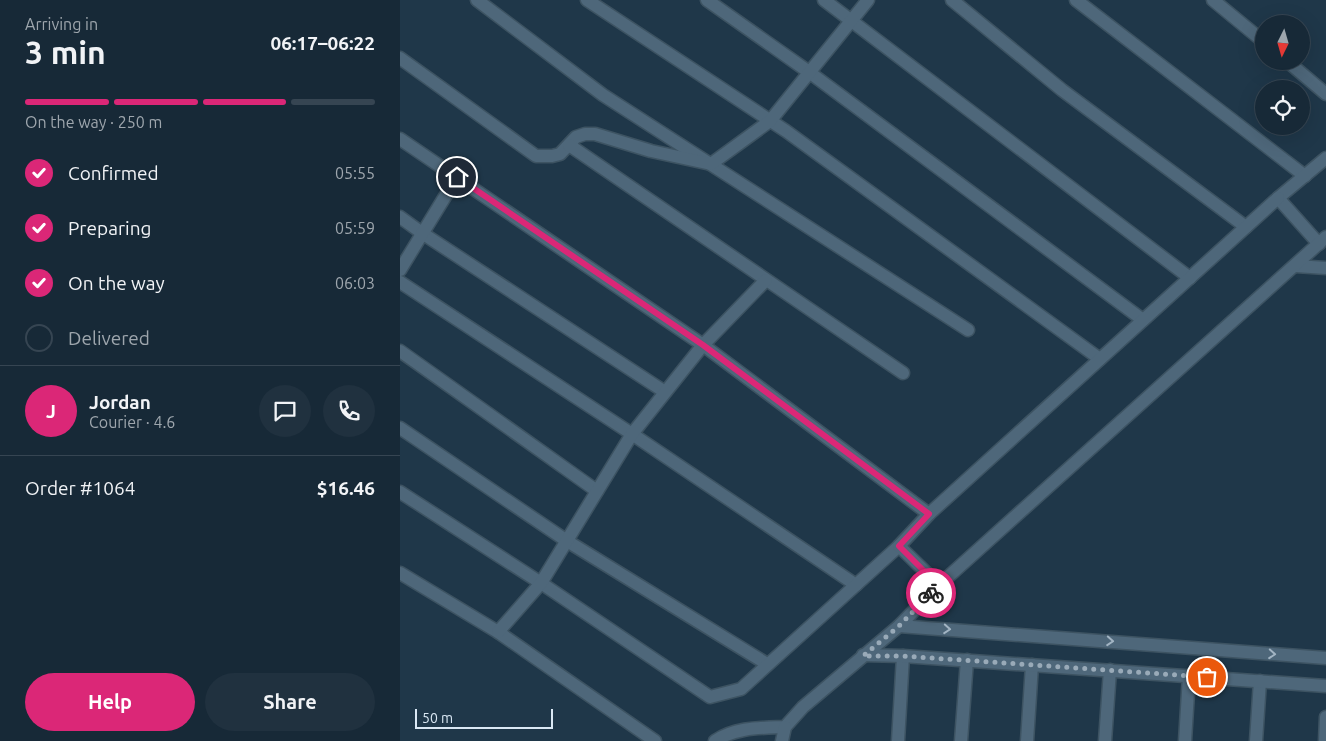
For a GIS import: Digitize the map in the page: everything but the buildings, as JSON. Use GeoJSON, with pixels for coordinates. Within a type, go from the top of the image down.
{"type":"FeatureCollection","features":[{"type":"Feature","properties":{"kind":"street"},"geometry":{"type":"LineString","coordinates":[[477,0],[604,95],[968,330]]}},
{"type":"Feature","properties":{"kind":"street"},"geometry":{"type":"LineString","coordinates":[[588,0],[770,121],[1100,360]]}},
{"type":"Feature","properties":{"kind":"street"},"geometry":{"type":"LineString","coordinates":[[707,0],[809,72],[1143,320]]}},
{"type":"Feature","properties":{"kind":"street"},"geometry":{"type":"LineString","coordinates":[[824,0],[1190,278]]}},
{"type":"Feature","properties":{"kind":"street"},"geometry":{"type":"LineString","coordinates":[[400,58],[536,156],[560,154],[576,137],[594,134],[651,151],[711,164],[770,121],[868,0]]}},
{"type":"Feature","properties":{"kind":"street"},"geometry":{"type":"LineString","coordinates":[[952,0],[1062,90],[1246,227]]}},
{"type":"Feature","properties":{"kind":"street"},"geometry":{"type":"LineString","coordinates":[[1076,0],[1304,176]]}},
{"type":"Feature","properties":{"kind":"street"},"geometry":{"type":"LineString","coordinates":[[1213,0],[1255,35]]}},
{"type":"Feature","properties":{"kind":"street"},"geometry":{"type":"LineString","coordinates":[[1298,70],[1326,94]]}},
{"type":"Feature","properties":{"kind":"street"},"geometry":{"type":"LineString","coordinates":[[400,139],[703,345],[929,514]]}},
{"type":"Feature","properties":{"kind":"street"},"geometry":{"type":"LineString","coordinates":[[569,145],[903,373]]}},
{"type":"Feature","properties":{"kind":"street"},"geometry":{"type":"LineString","coordinates":[[400,492],[541,582],[710,697],[741,689],[899,546],[929,514],[1278,198],[1326,158]]}},
{"type":"Feature","properties":{"kind":"street"},"geometry":{"type":"LineString","coordinates":[[400,270],[457,177]]}},
{"type":"Feature","properties":{"kind":"street"},"geometry":{"type":"LineString","coordinates":[[782,741],[785,727],[804,707],[899,626],[938,585],[1323,241],[1278,198]]}},
{"type":"Feature","properties":{"kind":"street"},"geometry":{"type":"LineString","coordinates":[[400,217],[665,392]]}},
{"type":"Feature","properties":{"kind":"street"},"geometry":{"type":"LineString","coordinates":[[1296,266],[1326,268]]}},
{"type":"Feature","properties":{"kind":"street"},"geometry":{"type":"LineString","coordinates":[[498,632],[541,582],[632,434],[703,345],[766,280]]}},
{"type":"Feature","properties":{"kind":"street"},"geometry":{"type":"LineString","coordinates":[[400,282],[632,434],[856,585]]}},
{"type":"Feature","properties":{"kind":"street"},"geometry":{"type":"LineString","coordinates":[[400,352],[597,491]]}},
{"type":"Feature","properties":{"kind":"street"},"geometry":{"type":"LineString","coordinates":[[400,428],[567,540],[768,664]]}},
{"type":"Feature","properties":{"kind":"street"},"geometry":{"type":"LineString","coordinates":[[899,546],[938,585]]}},
{"type":"Feature","properties":{"kind":"street"},"geometry":{"type":"LineString","coordinates":[[400,573],[498,632],[655,741]]}},
{"type":"Feature","properties":{"kind":"street"},"geometry":{"type":"LineString","coordinates":[[899,626],[1326,658]]}},
{"type":"Feature","properties":{"kind":"street"},"geometry":{"type":"LineString","coordinates":[[863,656],[903,656],[967,660],[1326,686]]}},
{"type":"Feature","properties":{"kind":"street"},"geometry":{"type":"LineString","coordinates":[[898,741],[903,656]]}},
{"type":"Feature","properties":{"kind":"street"},"geometry":{"type":"LineString","coordinates":[[961,741],[967,660]]}},
{"type":"Feature","properties":{"kind":"street"},"geometry":{"type":"LineString","coordinates":[[1027,741],[1032,665]]}},
{"type":"Feature","properties":{"kind":"street"},"geometry":{"type":"LineString","coordinates":[[1105,741],[1110,670]]}},
{"type":"Feature","properties":{"kind":"street"},"geometry":{"type":"LineString","coordinates":[[1185,741],[1189,676]]}},
{"type":"Feature","properties":{"kind":"street"},"geometry":{"type":"LineString","coordinates":[[1256,741],[1260,681]]}},
{"type":"Feature","properties":{"kind":"street"},"geometry":{"type":"LineString","coordinates":[[1324,741],[1326,717]]}},
{"type":"Feature","properties":{"kind":"street"},"geometry":{"type":"LineString","coordinates":[[715,741],[751,728],[785,727]]}},
{"type":"Feature","properties":{"kind":"way so far"},"geometry":{"type":"LineString","coordinates":[[931,593],[899,626],[863,656],[903,656],[1207,677]]}},
{"type":"Feature","properties":{"kind":"route"},"geometry":{"type":"LineString","coordinates":[[457,177],[703,345],[929,514],[899,546],[938,585],[931,593]]}}]}
